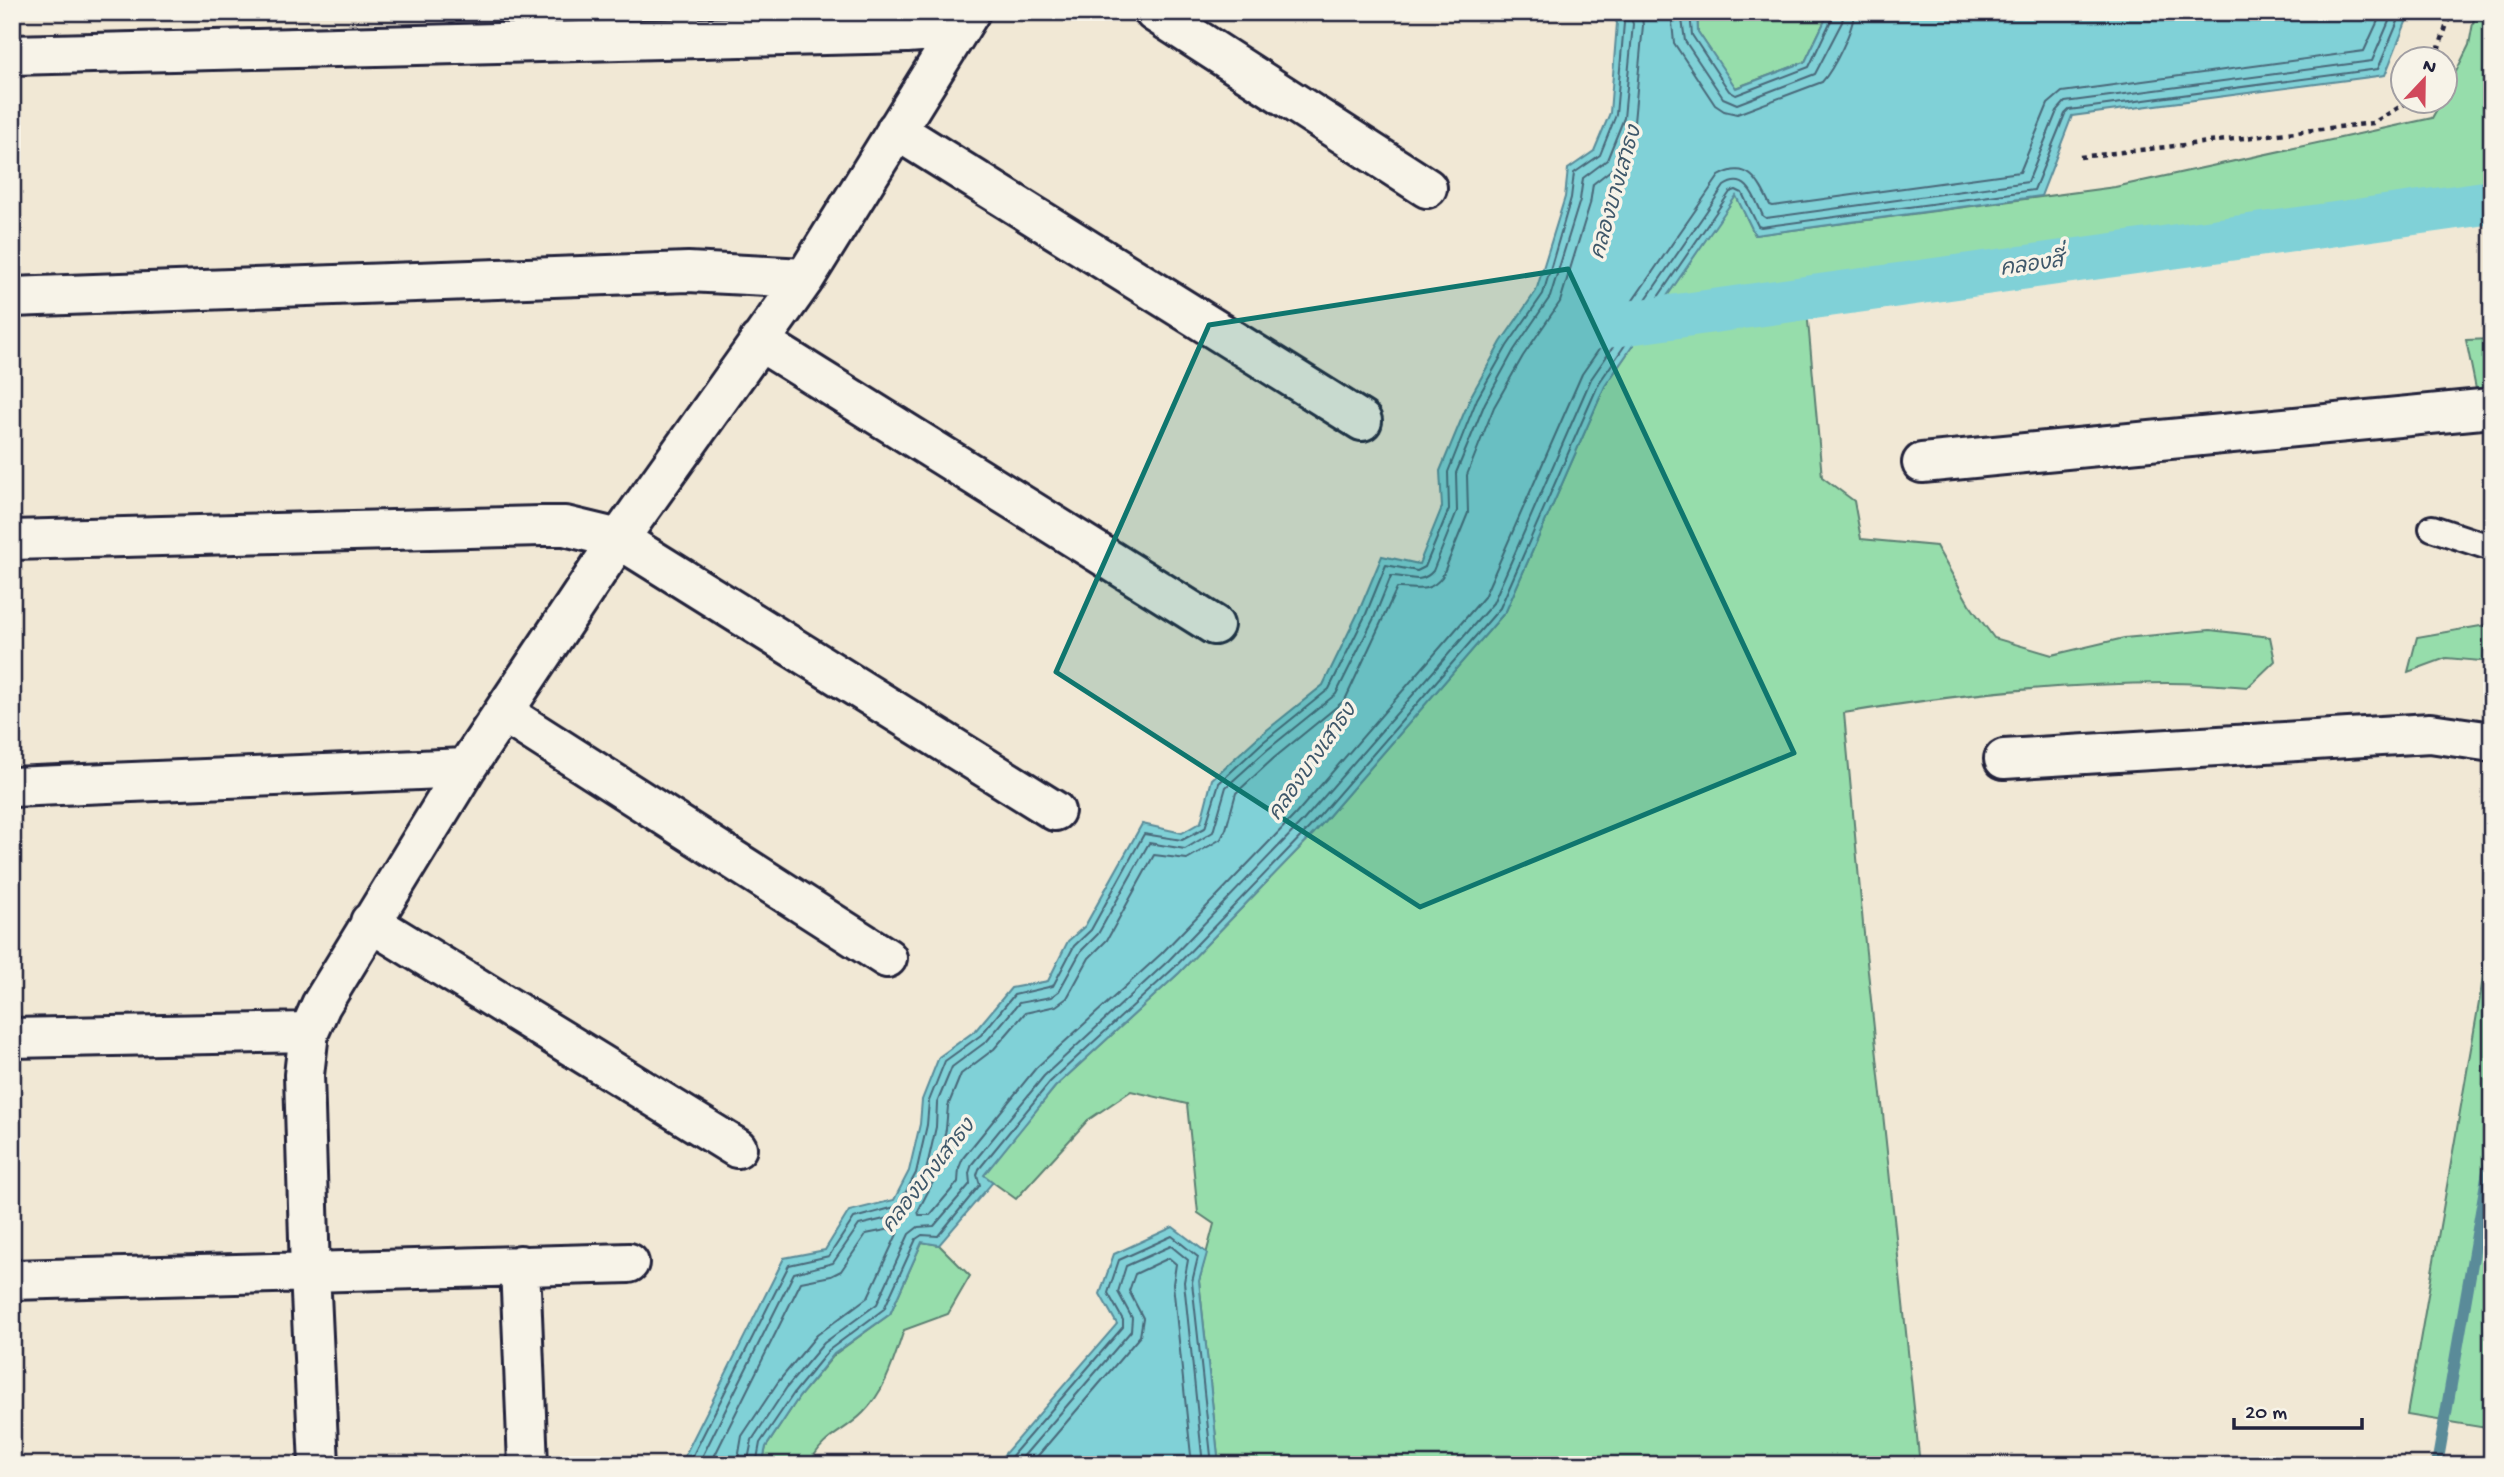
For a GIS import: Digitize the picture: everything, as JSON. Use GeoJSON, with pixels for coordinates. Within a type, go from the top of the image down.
{"type":"FeatureCollection","features":[{"type":"Feature","properties":{"kind":"street"},"geometry":{"type":"LineString","coordinates":[[1154,12],[1427,188]]}},
{"type":"Feature","properties":{"kind":"street"},"geometry":{"type":"LineString","coordinates":[[12,55],[907,33],[965,21]]}},
{"type":"Feature","properties":{"kind":"street"},"geometry":{"type":"LineString","coordinates":[[319,1465],[304,1075],[309,1032],[321,1005],[466,768],[555,632],[805,278],[965,21]]}},
{"type":"Feature","properties":{"kind":"street"},"geometry":{"type":"LineString","coordinates":[[897,130],[1362,421]]}},
{"type":"Feature","properties":{"kind":"street"},"geometry":{"type":"LineString","coordinates":[[12,297],[688,272],[805,278]]}},
{"type":"Feature","properties":{"kind":"street"},"geometry":{"type":"LineString","coordinates":[[759,341],[1214,625]]}},
{"type":"Feature","properties":{"kind":"street"},"geometry":{"type":"LineString","coordinates":[[1922,463],[2492,408]]}},
{"type":"Feature","properties":{"kind":"street"},"geometry":{"type":"LineString","coordinates":[[12,540],[542,526],[565,526],[619,538],[1055,811]]}},
{"type":"Feature","properties":{"kind":"street"},"geometry":{"type":"LineString","coordinates":[[504,713],[887,958]]}},
{"type":"Feature","properties":{"kind":"street"},"geometry":{"type":"LineString","coordinates":[[2004,759],[2430,733],[2492,742]]}},
{"type":"Feature","properties":{"kind":"street"},"geometry":{"type":"LineString","coordinates":[[12,787],[466,768]]}},
{"type":"Feature","properties":{"kind":"street"},"geometry":{"type":"LineString","coordinates":[[370,922],[737,1148]]}},
{"type":"Feature","properties":{"kind":"street"},"geometry":{"type":"LineString","coordinates":[[12,1038],[309,1032]]}},
{"type":"Feature","properties":{"kind":"street"},"geometry":{"type":"LineString","coordinates":[[12,1280],[629,1263]]}},
{"type":"Feature","properties":{"kind":"street"},"geometry":{"type":"LineString","coordinates":[[520,1265],[528,1465]]}},
{"type":"Feature","properties":{"kind":"lane"},"geometry":{"type":"LineString","coordinates":[[2432,528],[2492,548]]}},
{"type":"Feature","properties":{"kind":"path"},"geometry":{"type":"LineString","coordinates":[[2440,46],[2451,12]]}},
{"type":"Feature","properties":{"kind":"path"},"geometry":{"type":"LineString","coordinates":[[2080,157],[2373,122],[2388,113]]}},
{"type":"Feature","properties":{"kind":"highlighted area"},"geometry":{"type":"Polygon","coordinates":[[[1568,269],[1794,753],[1420,907],[1056,672],[1209,325],[1568,269]]]}},
{"type":"Feature","properties":{"kind":"green space"},"geometry":{"type":"Polygon","coordinates":[[[1697,12],[1829,12],[1805,62],[1735,88],[1698,32],[1697,12]]]}},
{"type":"Feature","properties":{"kind":"green space"},"geometry":{"type":"Polygon","coordinates":[[[2475,12],[2492,12],[2492,219],[2387,228],[1807,310],[1822,477],[1854,501],[1861,539],[1936,546],[1969,604],[1994,638],[2052,655],[2124,638],[2210,630],[2270,637],[2275,661],[2248,687],[2168,683],[2046,688],[1844,713],[1863,924],[1920,1465],[1219,1465],[1199,1281],[1214,1224],[1198,1213],[1187,1104],[1131,1091],[1088,1120],[1016,1199],[983,1175],[1055,1087],[1179,973],[1314,833],[1506,611],[1605,386],[1736,195],[1755,235],[2115,187],[2433,116],[2458,116],[2458,67],[2469,45],[2475,12]]]}},
{"type":"Feature","properties":{"kind":"green space"},"geometry":{"type":"Polygon","coordinates":[[[2492,339],[2492,388],[2476,389],[2466,340],[2492,339]]]}},
{"type":"Feature","properties":{"kind":"green space"},"geometry":{"type":"Polygon","coordinates":[[[2492,624],[2492,662],[2446,658],[2408,672],[2417,637],[2492,624]]]}},
{"type":"Feature","properties":{"kind":"green space"},"geometry":{"type":"Polygon","coordinates":[[[2492,903],[2492,1412],[2486,1428],[2407,1415],[2481,991],[2492,903]]]}},
{"type":"Feature","properties":{"kind":"green space"},"geometry":{"type":"Polygon","coordinates":[[[922,1242],[939,1245],[970,1276],[948,1314],[904,1330],[888,1374],[871,1404],[820,1447],[809,1465],[762,1465],[766,1447],[799,1397],[835,1354],[890,1314],[922,1242]]]}},
{"type":"Feature","properties":{"kind":"water","name":"คลองบางเสาธง"},"geometry":{"type":"Polygon","coordinates":[[[1610,12],[1697,12],[1698,32],[1736,88],[1805,62],[1829,12],[2410,12],[2397,46],[2388,46],[2388,67],[2385,75],[2072,116],[2041,196],[1755,235],[1736,196],[1605,386],[1506,611],[1314,833],[1179,973],[1055,1087],[984,1175],[993,1182],[939,1245],[922,1242],[890,1314],[834,1354],[799,1397],[766,1447],[762,1465],[680,1465],[784,1258],[825,1250],[849,1211],[894,1200],[909,1171],[920,1124],[922,1100],[939,1057],[976,1030],[1011,988],[1048,981],[1068,941],[1085,926],[1142,824],[1182,833],[1201,822],[1212,779],[1257,738],[1323,685],[1382,556],[1419,564],[1442,507],[1440,471],[1471,396],[1501,342],[1536,291],[1565,197],[1568,169],[1594,151],[1610,113],[1617,23],[1610,12]]]}},
{"type":"Feature","properties":{"kind":"water"},"geometry":{"type":"Polygon","coordinates":[[[1173,1227],[1207,1253],[1199,1281],[1219,1465],[995,1465],[1117,1324],[1100,1294],[1114,1254],[1173,1227]]]}},
{"type":"Feature","properties":{"kind":"waterway","name":"คลองสี่"},"geometry":{"type":"LineString","coordinates":[[1592,328],[2492,202]]}},
{"type":"Feature","properties":{"kind":"waterway"},"geometry":{"type":"LineString","coordinates":[[2437,1465],[2492,1148]]}}]}
